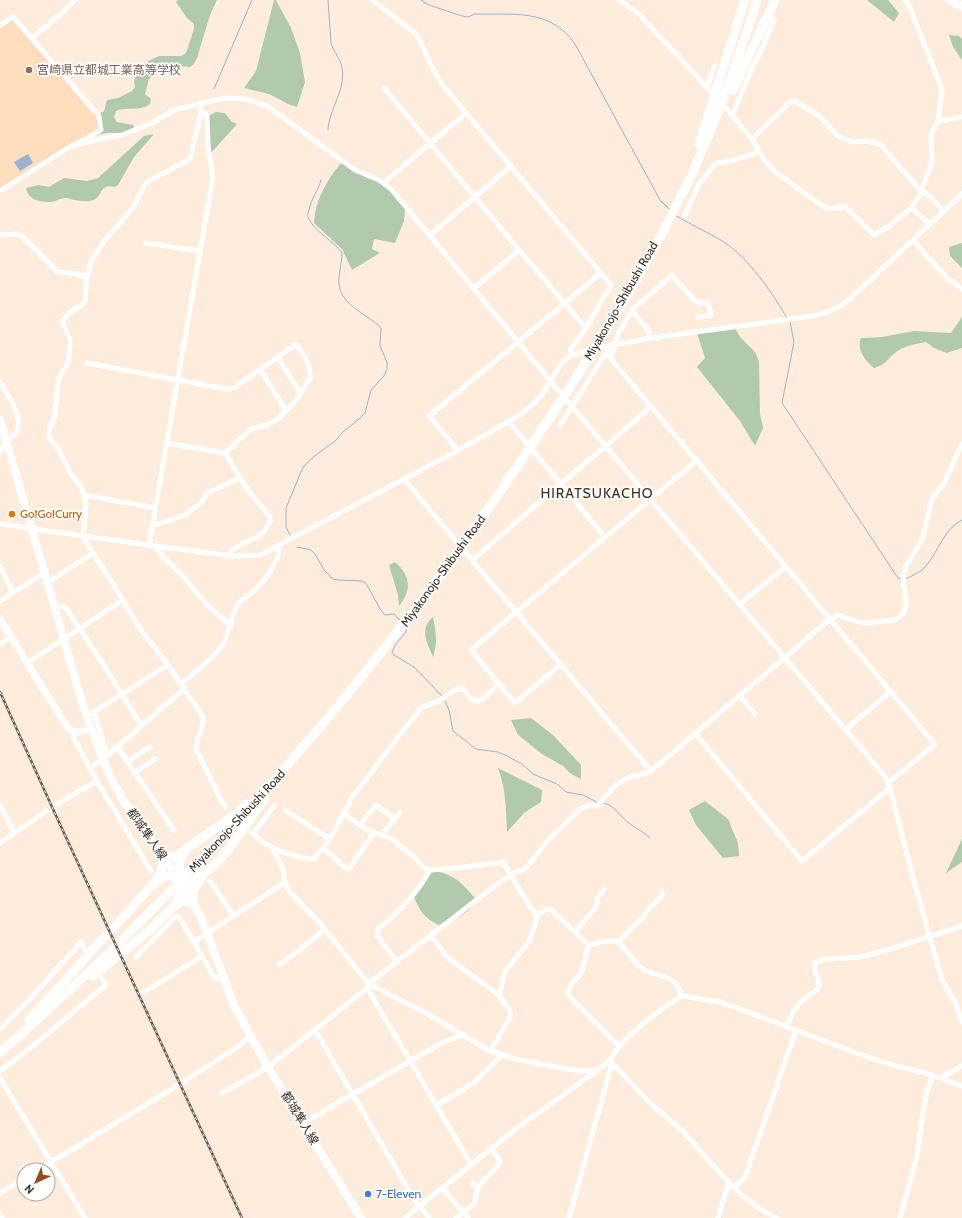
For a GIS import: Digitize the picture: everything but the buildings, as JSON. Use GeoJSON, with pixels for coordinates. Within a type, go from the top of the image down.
{"type":"FeatureCollection","features":[{"type":"Feature","properties":{"kind":"highway"},"geometry":{"type":"LineString","coordinates":[[678,200],[700,142],[745,0]]}},
{"type":"Feature","properties":{"kind":"highway","name":"Miyakonojo-Shibushi Road"},"geometry":{"type":"LineString","coordinates":[[0,1052],[124,945],[270,786],[379,656],[482,519],[560,403],[602,337],[667,222],[712,128],[730,81],[757,0]]}},
{"type":"Feature","properties":{"kind":"highway"},"geometry":{"type":"LineString","coordinates":[[693,170],[703,153],[775,0]]}},
{"type":"Feature","properties":{"kind":"highway"},"geometry":{"type":"LineString","coordinates":[[950,0],[962,6]]}},
{"type":"Feature","properties":{"kind":"highway"},"geometry":{"type":"LineString","coordinates":[[124,945],[151,929],[174,906],[182,901],[192,903],[195,886],[236,839],[312,737]]}},
{"type":"Feature","properties":{"kind":"highway"},"geometry":{"type":"LineString","coordinates":[[162,855],[168,858],[174,858],[237,812],[251,800],[277,772],[287,766]]}},
{"type":"Feature","properties":{"kind":"highway"},"geometry":{"type":"LineString","coordinates":[[174,906],[180,893],[179,862],[186,849]]}},
{"type":"Feature","properties":{"kind":"highway"},"geometry":{"type":"LineString","coordinates":[[0,1046],[29,1020],[153,884],[163,868],[164,863],[162,855]]}},
{"type":"Feature","properties":{"kind":"highway"},"geometry":{"type":"LineString","coordinates":[[153,884],[167,875],[171,875],[183,882],[191,882],[206,872]]}},
{"type":"Feature","properties":{"kind":"main road","name":"都城隼人線"},"geometry":{"type":"LineString","coordinates":[[0,420],[64,640],[90,714],[91,728],[105,756],[110,776],[123,800],[179,880],[200,915],[234,1005],[250,1036],[361,1218]]}},
{"type":"Feature","properties":{"kind":"street"},"geometry":{"type":"LineString","coordinates":[[32,38],[61,14],[75,0]]}},
{"type":"Feature","properties":{"kind":"street"},"geometry":{"type":"LineString","coordinates":[[372,0],[415,33],[440,81],[611,285],[586,328],[571,349],[570,356]]}},
{"type":"Feature","properties":{"kind":"street"},"geometry":{"type":"LineString","coordinates":[[618,0],[638,13],[708,87],[752,139],[758,152],[765,161],[778,174],[820,204],[832,209],[846,207],[875,235],[888,227],[911,208],[922,190],[932,162],[932,132],[938,121],[942,89],[909,5],[905,0]]}},
{"type":"Feature","properties":{"kind":"street"},"geometry":{"type":"LineString","coordinates":[[0,25],[13,17],[99,116],[101,130],[85,138],[78,144]]}},
{"type":"Feature","properties":{"kind":"street"},"geometry":{"type":"LineString","coordinates":[[732,116],[774,19]]}},
{"type":"Feature","properties":{"kind":"street"},"geometry":{"type":"LineString","coordinates":[[708,87],[715,65]]}},
{"type":"Feature","properties":{"kind":"street"},"geometry":{"type":"LineString","coordinates":[[384,88],[586,328]]}},
{"type":"Feature","properties":{"kind":"street"},"geometry":{"type":"LineString","coordinates":[[0,191],[66,149],[78,144],[122,136],[152,123],[174,110],[221,98],[245,99],[267,106],[355,170],[385,184],[430,235],[552,383],[880,768],[889,785],[942,980],[955,1002],[962,1022]]}},
{"type":"Feature","properties":{"kind":"street"},"geometry":{"type":"LineString","coordinates":[[752,139],[792,101],[795,101],[818,115],[838,136],[852,142],[867,141],[880,144],[899,168],[932,198],[943,211]]}},
{"type":"Feature","properties":{"kind":"street"},"geometry":{"type":"LineString","coordinates":[[200,103],[201,113],[190,159],[152,178],[145,184],[133,208],[109,234],[91,262],[87,277],[85,301],[82,305],[70,312],[63,320],[63,325],[70,339],[70,347],[68,362],[59,378],[55,415],[48,435],[63,456],[71,474],[84,495],[86,504],[83,537],[136,622],[183,686],[203,717],[203,723],[196,744],[196,749],[221,800],[226,807]]}},
{"type":"Feature","properties":{"kind":"street"},"geometry":{"type":"LineString","coordinates":[[148,546],[213,177],[208,146],[207,116],[206,114],[201,113]]}},
{"type":"Feature","properties":{"kind":"street"},"geometry":{"type":"LineString","coordinates":[[385,184],[388,179],[466,113]]}},
{"type":"Feature","properties":{"kind":"street"},"geometry":{"type":"LineString","coordinates":[[938,121],[962,117]]}},
{"type":"Feature","properties":{"kind":"street"},"geometry":{"type":"LineString","coordinates":[[684,217],[699,184],[716,163],[731,161],[758,152]]}},
{"type":"Feature","properties":{"kind":"street"},"geometry":{"type":"LineString","coordinates":[[430,235],[511,166]]}},
{"type":"Feature","properties":{"kind":"street"},"geometry":{"type":"LineString","coordinates":[[0,523],[148,546],[230,555],[260,555],[509,422],[531,406],[542,395],[552,383],[561,364],[570,356],[580,352],[611,345],[652,338],[821,314],[845,303],[962,194]]}},
{"type":"Feature","properties":{"kind":"street"},"geometry":{"type":"LineString","coordinates":[[911,208],[930,224]]}},
{"type":"Feature","properties":{"kind":"street"},"geometry":{"type":"LineString","coordinates":[[0,235],[17,234],[22,236],[58,272],[77,274],[87,277]]}},
{"type":"Feature","properties":{"kind":"street"},"geometry":{"type":"LineString","coordinates":[[913,240],[947,278],[962,289]]}},
{"type":"Feature","properties":{"kind":"street"},"geometry":{"type":"LineString","coordinates":[[146,243],[200,252]]}},
{"type":"Feature","properties":{"kind":"street"},"geometry":{"type":"LineString","coordinates":[[473,289],[519,250]]}},
{"type":"Feature","properties":{"kind":"street"},"geometry":{"type":"LineString","coordinates":[[458,450],[429,416],[601,273]]}},
{"type":"Feature","properties":{"kind":"street"},"geometry":{"type":"LineString","coordinates":[[560,425],[632,310],[672,275],[694,300],[700,303],[708,302],[711,315],[698,317]]}},
{"type":"Feature","properties":{"kind":"street"},"geometry":{"type":"LineString","coordinates":[[632,310],[652,338]]}},
{"type":"Feature","properties":{"kind":"street"},"geometry":{"type":"LineString","coordinates":[[88,363],[226,389],[234,388],[296,344],[306,358],[310,378],[297,399],[275,421],[251,429],[225,453]]}},
{"type":"Feature","properties":{"kind":"street"},"geometry":{"type":"LineString","coordinates":[[611,345],[611,358]]}},
{"type":"Feature","properties":{"kind":"street"},"geometry":{"type":"LineString","coordinates":[[606,353],[934,744],[802,861],[695,733]]}},
{"type":"Feature","properties":{"kind":"street"},"geometry":{"type":"LineString","coordinates":[[278,357],[300,393]]}},
{"type":"Feature","properties":{"kind":"street"},"geometry":{"type":"LineString","coordinates":[[260,369],[286,411]]}},
{"type":"Feature","properties":{"kind":"street"},"geometry":{"type":"LineString","coordinates":[[0,382],[11,400],[18,417],[19,424],[15,434],[6,442],[0,452]]}},
{"type":"Feature","properties":{"kind":"street"},"geometry":{"type":"LineString","coordinates":[[470,558],[561,484],[652,406]]}},
{"type":"Feature","properties":{"kind":"street"},"geometry":{"type":"LineString","coordinates":[[509,422],[605,537]]}},
{"type":"Feature","properties":{"kind":"street"},"geometry":{"type":"LineString","coordinates":[[166,443],[225,453],[247,489],[272,518],[267,528],[256,538],[236,548],[230,555]]}},
{"type":"Feature","properties":{"kind":"street"},"geometry":{"type":"LineString","coordinates":[[222,1093],[268,1067],[397,962],[511,875],[525,869],[549,839],[580,809],[590,805],[598,806],[606,794],[617,785],[632,776],[645,775],[651,771],[830,619],[838,615],[862,623],[868,623],[897,619],[904,613],[906,602],[903,576],[906,566],[923,537],[932,499],[944,483],[962,444]]}},
{"type":"Feature","properties":{"kind":"street"},"geometry":{"type":"LineString","coordinates":[[560,665],[515,702],[498,684],[471,650],[697,460]]}},
{"type":"Feature","properties":{"kind":"street"},"geometry":{"type":"LineString","coordinates":[[152,526],[185,515],[202,502],[207,493],[240,478]]}},
{"type":"Feature","properties":{"kind":"street"},"geometry":{"type":"LineString","coordinates":[[404,479],[651,771]]}},
{"type":"Feature","properties":{"kind":"street"},"geometry":{"type":"LineString","coordinates":[[84,495],[155,508]]}},
{"type":"Feature","properties":{"kind":"street"},"geometry":{"type":"LineString","coordinates":[[90,768],[141,725],[183,686],[223,644],[231,626],[237,605],[266,578],[280,550],[279,545]]}},
{"type":"Feature","properties":{"kind":"street"},"geometry":{"type":"LineString","coordinates":[[155,546],[207,605],[231,626]]}},
{"type":"Feature","properties":{"kind":"street"},"geometry":{"type":"LineString","coordinates":[[47,583],[93,553]]}},
{"type":"Feature","properties":{"kind":"street"},"geometry":{"type":"LineString","coordinates":[[0,566],[13,593]]}},
{"type":"Feature","properties":{"kind":"street"},"geometry":{"type":"LineString","coordinates":[[740,604],[786,566]]}},
{"type":"Feature","properties":{"kind":"street"},"geometry":{"type":"LineString","coordinates":[[0,601],[44,572]]}},
{"type":"Feature","properties":{"kind":"street"},"geometry":{"type":"LineString","coordinates":[[27,663],[123,600]]}},
{"type":"Feature","properties":{"kind":"street"},"geometry":{"type":"LineString","coordinates":[[55,608],[62,606],[66,608],[141,725]]}},
{"type":"Feature","properties":{"kind":"street"},"geometry":{"type":"LineString","coordinates":[[0,619],[67,727],[74,733]]}},
{"type":"Feature","properties":{"kind":"street"},"geometry":{"type":"LineString","coordinates":[[0,644],[11,637]]}},
{"type":"Feature","properties":{"kind":"street"},"geometry":{"type":"LineString","coordinates":[[105,756],[90,714],[168,665]]}},
{"type":"Feature","properties":{"kind":"street"},"geometry":{"type":"LineString","coordinates":[[274,806],[252,833],[261,841],[279,852],[310,859],[314,858],[330,839],[352,796],[425,705],[438,702],[460,688],[465,690],[470,700],[478,701],[498,684]]}},
{"type":"Feature","properties":{"kind":"street"},"geometry":{"type":"LineString","coordinates":[[846,729],[891,691]]}},
{"type":"Feature","properties":{"kind":"street"},"geometry":{"type":"LineString","coordinates":[[740,696],[755,714]]}},
{"type":"Feature","properties":{"kind":"street"},"geometry":{"type":"LineString","coordinates":[[74,733],[91,728]]}},
{"type":"Feature","properties":{"kind":"street"},"geometry":{"type":"LineString","coordinates":[[74,733],[74,739],[97,781],[151,871]]}},
{"type":"Feature","properties":{"kind":"street"},"geometry":{"type":"LineString","coordinates":[[117,746],[174,830]]}},
{"type":"Feature","properties":{"kind":"street"},"geometry":{"type":"LineString","coordinates":[[127,762],[150,747]]}},
{"type":"Feature","properties":{"kind":"street"},"geometry":{"type":"LineString","coordinates":[[134,773],[155,759]]}},
{"type":"Feature","properties":{"kind":"street"},"geometry":{"type":"LineString","coordinates":[[0,843],[52,807],[97,781]]}},
{"type":"Feature","properties":{"kind":"street"},"geometry":{"type":"LineString","coordinates":[[360,825],[376,804],[395,819]]}},
{"type":"Feature","properties":{"kind":"street"},"geometry":{"type":"LineString","coordinates":[[0,805],[14,833]]}},
{"type":"Feature","properties":{"kind":"street"},"geometry":{"type":"LineString","coordinates":[[285,810],[330,839]]}},
{"type":"Feature","properties":{"kind":"street"},"geometry":{"type":"LineString","coordinates":[[382,835],[400,812]]}},
{"type":"Feature","properties":{"kind":"street"},"geometry":{"type":"LineString","coordinates":[[344,814],[360,825],[392,839],[414,857],[423,867],[430,870],[503,862],[530,907],[537,915]]}},
{"type":"Feature","properties":{"kind":"street"},"geometry":{"type":"LineString","coordinates":[[323,848],[347,869],[349,869],[374,832]]}},
{"type":"Feature","properties":{"kind":"street"},"geometry":{"type":"LineString","coordinates":[[273,849],[283,870],[285,882],[289,891],[324,930],[368,986],[410,1061],[471,1164]]}},
{"type":"Feature","properties":{"kind":"street"},"geometry":{"type":"LineString","coordinates":[[397,962],[377,935],[378,929],[391,919],[413,895],[430,870]]}},
{"type":"Feature","properties":{"kind":"street"},"geometry":{"type":"LineString","coordinates":[[210,881],[233,915]]}},
{"type":"Feature","properties":{"kind":"street"},"geometry":{"type":"LineString","coordinates":[[194,942],[285,882]]}},
{"type":"Feature","properties":{"kind":"street"},"geometry":{"type":"LineString","coordinates":[[575,932],[596,907],[598,897],[604,889]]}},
{"type":"Feature","properties":{"kind":"street"},"geometry":{"type":"LineString","coordinates":[[618,942],[662,896],[662,892]]}},
{"type":"Feature","properties":{"kind":"street"},"geometry":{"type":"LineString","coordinates":[[499,995],[505,971],[528,942],[537,915],[547,909],[551,910],[589,945]]}},
{"type":"Feature","properties":{"kind":"street"},"geometry":{"type":"LineString","coordinates":[[136,957],[177,916],[180,918],[213,976],[218,978],[224,977]]}},
{"type":"Feature","properties":{"kind":"street"},"geometry":{"type":"LineString","coordinates":[[787,1026],[793,1010],[817,990],[819,986],[814,967],[816,962],[838,957],[867,956],[962,926]]}},
{"type":"Feature","properties":{"kind":"street"},"geometry":{"type":"LineString","coordinates":[[280,964],[298,952],[324,930]]}},
{"type":"Feature","properties":{"kind":"street"},"geometry":{"type":"LineString","coordinates":[[431,936],[448,958],[499,995],[511,1011],[511,1016],[490,1051]]}},
{"type":"Feature","properties":{"kind":"street"},"geometry":{"type":"LineString","coordinates":[[589,945],[613,941],[618,942],[633,960],[643,969],[669,978],[680,991],[681,996]]}},
{"type":"Feature","properties":{"kind":"street"},"geometry":{"type":"LineString","coordinates":[[0,1029],[29,1000],[81,942],[86,951]]}},
{"type":"Feature","properties":{"kind":"street"},"geometry":{"type":"LineString","coordinates":[[589,945],[581,973],[572,983],[567,993],[619,1046]]}},
{"type":"Feature","properties":{"kind":"street"},"geometry":{"type":"LineString","coordinates":[[142,994],[202,956]]}},
{"type":"Feature","properties":{"kind":"street"},"geometry":{"type":"LineString","coordinates":[[0,1070],[34,1045],[106,985],[102,977]]}},
{"type":"Feature","properties":{"kind":"street"},"geometry":{"type":"LineString","coordinates":[[368,986],[463,1034],[490,1051],[540,1064],[580,1071],[598,1070]]}},
{"type":"Feature","properties":{"kind":"street"},"geometry":{"type":"LineString","coordinates":[[569,1218],[611,1062],[619,1046],[662,1008],[681,996],[721,1002],[881,1061],[933,1075],[962,1086]]}},
{"type":"Feature","properties":{"kind":"street"},"geometry":{"type":"LineString","coordinates":[[734,1187],[744,1179],[747,1172],[796,1030]]}},
{"type":"Feature","properties":{"kind":"street"},"geometry":{"type":"LineString","coordinates":[[314,1031],[318,1035],[419,1206],[429,1218]]}},
{"type":"Feature","properties":{"kind":"street"},"geometry":{"type":"LineString","coordinates":[[303,1123],[438,1045],[463,1034]]}},
{"type":"Feature","properties":{"kind":"street"},"geometry":{"type":"LineString","coordinates":[[0,1078],[51,1162],[180,1084],[236,1048],[250,1036]]}},
{"type":"Feature","properties":{"kind":"street"},"geometry":{"type":"LineString","coordinates":[[437,1105],[475,1082],[502,1055]]}},
{"type":"Feature","properties":{"kind":"street"},"geometry":{"type":"LineString","coordinates":[[405,1218],[513,1131],[611,1062]]}},
{"type":"Feature","properties":{"kind":"street"},"geometry":{"type":"LineString","coordinates":[[611,1062],[644,1097],[687,1136],[734,1187],[758,1208],[778,1218]]}},
{"type":"Feature","properties":{"kind":"street"},"geometry":{"type":"LineString","coordinates":[[940,1078],[962,1066]]}},
{"type":"Feature","properties":{"kind":"street"},"geometry":{"type":"LineString","coordinates":[[900,1218],[917,1157],[925,1098],[933,1075]]}},
{"type":"Feature","properties":{"kind":"street"},"geometry":{"type":"LineString","coordinates":[[456,1218],[474,1204],[478,1189],[485,1178],[498,1168],[500,1161],[491,1148]]}},
{"type":"Feature","properties":{"kind":"street"},"geometry":{"type":"LineString","coordinates":[[56,1170],[85,1218]]}},
{"type":"Feature","properties":{"kind":"street"},"geometry":{"type":"LineString","coordinates":[[718,1218],[729,1182]]}},
{"type":"Feature","properties":{"kind":"street"},"geometry":{"type":"LineString","coordinates":[[473,1183],[478,1189]]}},
{"type":"Feature","properties":{"kind":"street"},"geometry":{"type":"LineString","coordinates":[[0,1193],[16,1184]]}},
{"type":"Feature","properties":{"kind":"street"},"geometry":{"type":"LineString","coordinates":[[442,1188],[468,1218]]}},
{"type":"Feature","properties":{"kind":"street"},"geometry":{"type":"LineString","coordinates":[[0,1214],[2,1218]]}},
{"type":"Feature","properties":{"kind":"shaded area","name":"宮崎県立都城工業高等学校"},"geometry":{"type":"Polygon","coordinates":[[[12,18],[97,114],[101,129],[77,140],[0,188],[0,26],[12,18]]]}},
{"type":"Feature","properties":{"kind":"green space"},"geometry":{"type":"Polygon","coordinates":[[[178,0],[217,0],[210,15],[194,64],[190,67],[170,65],[162,68],[149,79],[145,94],[151,99],[150,104],[142,108],[116,111],[114,117],[117,122],[133,125],[134,127],[131,130],[121,133],[105,133],[88,138],[100,133],[99,114],[104,111],[107,100],[118,98],[132,91],[135,87],[134,81],[141,66],[159,56],[181,56],[186,53],[194,29],[194,24],[187,18],[176,2],[178,0]]]}},
{"type":"Feature","properties":{"kind":"green space"},"geometry":{"type":"Polygon","coordinates":[[[274,0],[276,0],[291,28],[300,53],[305,82],[297,107],[269,94],[244,88],[256,71],[274,0]]]}},
{"type":"Feature","properties":{"kind":"green space"},"geometry":{"type":"Polygon","coordinates":[[[867,0],[888,0],[899,13],[894,22],[867,0]]]}},
{"type":"Feature","properties":{"kind":"green space"},"geometry":{"type":"Polygon","coordinates":[[[949,35],[959,36],[962,39],[962,60],[953,47],[949,35]]]}},
{"type":"Feature","properties":{"kind":"green space"},"geometry":{"type":"Polygon","coordinates":[[[216,112],[225,113],[231,121],[237,124],[211,153],[208,116],[216,112]]]}},
{"type":"Feature","properties":{"kind":"green space"},"geometry":{"type":"Polygon","coordinates":[[[154,134],[134,157],[118,185],[115,187],[106,187],[93,200],[81,201],[66,198],[52,202],[42,202],[32,198],[27,192],[26,188],[39,185],[49,187],[64,178],[87,181],[98,178],[144,136],[154,134]]]}},
{"type":"Feature","properties":{"kind":"green space"},"geometry":{"type":"Polygon","coordinates":[[[341,163],[382,184],[391,192],[405,209],[404,221],[395,243],[374,239],[372,249],[380,253],[352,270],[342,249],[314,223],[319,198],[331,176],[341,163]]]}},
{"type":"Feature","properties":{"kind":"green space"},"geometry":{"type":"Polygon","coordinates":[[[962,243],[962,268],[950,256],[949,247],[962,243]]]}},
{"type":"Feature","properties":{"kind":"green space"},"geometry":{"type":"Polygon","coordinates":[[[962,317],[962,348],[947,353],[934,348],[926,342],[906,347],[898,351],[884,363],[874,368],[867,362],[862,354],[860,346],[861,338],[882,337],[914,331],[951,333],[962,317]]]}},
{"type":"Feature","properties":{"kind":"green space"},"geometry":{"type":"Polygon","coordinates":[[[735,328],[740,337],[755,352],[759,361],[760,414],[763,428],[755,446],[740,421],[697,367],[705,358],[697,333],[735,328]]]}},
{"type":"Feature","properties":{"kind":"green space"},"geometry":{"type":"Polygon","coordinates":[[[395,562],[404,573],[408,583],[408,589],[399,606],[398,595],[389,565],[395,562]]]}},
{"type":"Feature","properties":{"kind":"green space"},"geometry":{"type":"Polygon","coordinates":[[[433,617],[436,647],[433,657],[425,631],[426,626],[433,617]]]}},
{"type":"Feature","properties":{"kind":"green space"},"geometry":{"type":"Polygon","coordinates":[[[531,718],[553,735],[581,765],[581,779],[571,774],[563,766],[542,754],[518,735],[511,720],[531,718]]]}},
{"type":"Feature","properties":{"kind":"green space"},"geometry":{"type":"Polygon","coordinates":[[[498,768],[542,790],[541,802],[524,813],[507,832],[504,792],[498,768]]]}},
{"type":"Feature","properties":{"kind":"green space"},"geometry":{"type":"Polygon","coordinates":[[[705,801],[728,819],[738,843],[739,856],[723,858],[696,825],[689,810],[705,801]]]}},
{"type":"Feature","properties":{"kind":"green space"},"geometry":{"type":"Polygon","coordinates":[[[962,839],[962,862],[946,873],[962,839]]]}},
{"type":"Feature","properties":{"kind":"green space"},"geometry":{"type":"Polygon","coordinates":[[[437,871],[455,878],[476,899],[470,909],[461,916],[439,925],[423,914],[414,897],[431,872],[437,871]]]}},
{"type":"Feature","properties":{"kind":"water"},"geometry":{"type":"Polygon","coordinates":[[[28,154],[33,163],[20,171],[14,162],[28,154]]]}},
{"type":"Feature","properties":{"kind":"waterway"},"geometry":{"type":"LineString","coordinates":[[214,89],[252,0]]}},
{"type":"Feature","properties":{"kind":"waterway"},"geometry":{"type":"LineString","coordinates":[[328,0],[331,43],[339,58],[343,76],[340,92],[331,115],[328,130]]}},
{"type":"Feature","properties":{"kind":"waterway"},"geometry":{"type":"LineString","coordinates":[[421,0],[429,5],[468,17],[475,14],[517,14],[530,16],[554,24],[565,32],[575,44],[660,200],[670,210]]}},
{"type":"Feature","properties":{"kind":"waterway"},"geometry":{"type":"LineString","coordinates":[[290,535],[286,527],[286,508],[304,466],[312,458],[335,441],[365,413],[371,390],[384,376],[387,369],[387,362],[380,346],[381,328],[350,304],[341,292],[339,280],[342,253],[315,228],[308,218],[310,206],[321,180]]}},
{"type":"Feature","properties":{"kind":"waterway"},"geometry":{"type":"LineString","coordinates":[[675,215],[718,238],[742,257],[759,277],[787,318]]}},
{"type":"Feature","properties":{"kind":"waterway"},"geometry":{"type":"LineString","coordinates":[[790,322],[794,342],[782,403],[898,578],[902,579]]}},
{"type":"Feature","properties":{"kind":"waterway"},"geometry":{"type":"LineString","coordinates":[[905,579],[924,568],[950,529],[962,520]]}},
{"type":"Feature","properties":{"kind":"waterway"},"geometry":{"type":"LineString","coordinates":[[297,547],[311,550],[324,570],[333,579],[363,581],[385,615],[394,614],[400,620]]}},
{"type":"Feature","properties":{"kind":"waterway"},"geometry":{"type":"LineString","coordinates":[[406,628],[406,632],[396,644],[392,652],[394,655],[414,667],[442,696]]}},
{"type":"Feature","properties":{"kind":"waterway"},"geometry":{"type":"LineString","coordinates":[[445,701],[449,710],[453,731],[476,749],[498,752],[522,764],[533,774],[557,784],[566,792],[583,795],[597,802]]}},
{"type":"Feature","properties":{"kind":"waterway"},"geometry":{"type":"LineString","coordinates":[[604,803],[615,809],[633,826],[650,838]]}},
{"type":"Feature","properties":{"kind":"railway"},"geometry":{"type":"LineString","coordinates":[[0,692],[242,1218]]}},
{"type":"Feature","properties":{"kind":"place","name":"宮崎県立都城工業高等学校"},"geometry":{"type":"Point","coordinates":[29,70]}},
{"type":"Feature","properties":{"kind":"place","name":"Go!Go!Curry"},"geometry":{"type":"Point","coordinates":[12,514]}},
{"type":"Feature","properties":{"kind":"place","name":"7-Eleven"},"geometry":{"type":"Point","coordinates":[368,1194]}},
{"type":"Feature","properties":{"kind":"district","name":"HIRATSUKACHO"},"geometry":{"type":"Point","coordinates":[597,493]}}]}
